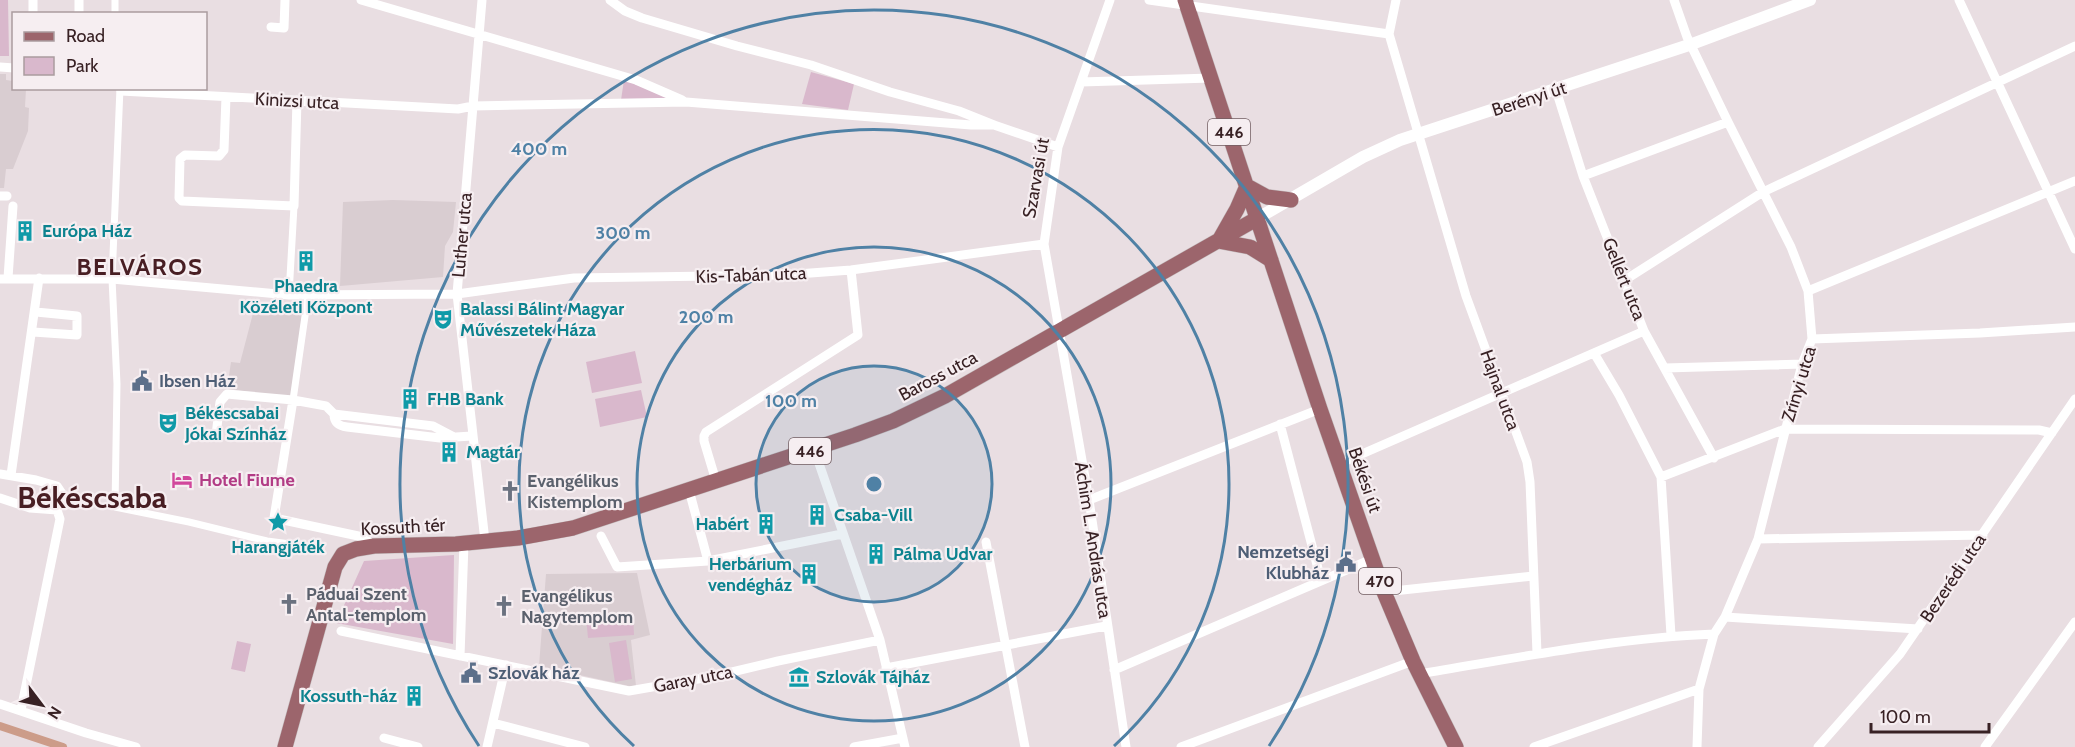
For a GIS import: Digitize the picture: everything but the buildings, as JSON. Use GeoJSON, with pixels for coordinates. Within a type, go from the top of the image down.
{"type":"FeatureCollection","features":[{"type":"Feature","properties":{"kind":"main road","name":"446"},"geometry":{"type":"LineString","coordinates":[[1186,3],[1258,218]]}},
{"type":"Feature","properties":{"kind":"main road","name":"446"},"geometry":{"type":"LineString","coordinates":[[1218,241],[1230,223],[1247,186]]}},
{"type":"Feature","properties":{"kind":"main road"},"geometry":{"type":"LineString","coordinates":[[1247,186],[1267,197],[1291,200]]}},
{"type":"Feature","properties":{"kind":"main road","name":"Baross utca"},"geometry":{"type":"LineString","coordinates":[[485,541],[547,534],[614,516],[855,435],[923,408],[1059,333],[1258,218]]}},
{"type":"Feature","properties":{"kind":"main road","name":"Békési út"},"geometry":{"type":"LineString","coordinates":[[1258,218],[1372,559],[1416,668],[1456,747]]}},
{"type":"Feature","properties":{"kind":"main road"},"geometry":{"type":"LineString","coordinates":[[1218,241],[1250,247],[1271,260]]}},
{"type":"Feature","properties":{"kind":"main road","name":"Kossuth tér"},"geometry":{"type":"LineString","coordinates":[[285,747],[335,567],[343,554],[374,546],[485,541]]}},
{"type":"Feature","properties":{"kind":"street"},"geometry":{"type":"LineString","coordinates":[[272,27],[284,28],[285,0]]}},
{"type":"Feature","properties":{"kind":"street"},"geometry":{"type":"LineString","coordinates":[[361,0],[479,36],[584,63],[636,80],[686,102],[994,125]]}},
{"type":"Feature","properties":{"kind":"street","name":"Luther utca"},"geometry":{"type":"LineString","coordinates":[[482,0],[457,294],[485,541]]}},
{"type":"Feature","properties":{"kind":"street"},"geometry":{"type":"LineString","coordinates":[[610,0],[625,11],[642,18],[737,46],[811,64],[890,92],[959,111],[1058,147]]}},
{"type":"Feature","properties":{"kind":"street","name":"Szarvasi út"},"geometry":{"type":"LineString","coordinates":[[1059,333],[1044,244],[1058,147],[1110,0]]}},
{"type":"Feature","properties":{"kind":"street"},"geometry":{"type":"LineString","coordinates":[[1149,0],[1186,3],[1389,34],[1396,0]]}},
{"type":"Feature","properties":{"kind":"street","name":"Zrínyi utca"},"geometry":{"type":"LineString","coordinates":[[1674,0],[1687,36],[1791,247],[1808,291],[1812,339],[1802,364],[1758,539],[1725,616],[1714,634],[1699,690],[1697,747]]}},
{"type":"Feature","properties":{"kind":"street","name":"Berényi út"},"geometry":{"type":"LineString","coordinates":[[1258,218],[1364,157],[1418,133],[1692,44],[1810,0]]}},
{"type":"Feature","properties":{"kind":"street"},"geometry":{"type":"LineString","coordinates":[[1959,0],[2075,249]]}},
{"type":"Feature","properties":{"kind":"street","name":"Hajnal utca"},"geometry":{"type":"LineString","coordinates":[[1389,34],[1466,296],[1527,462],[1530,482],[1537,653]]}},
{"type":"Feature","properties":{"kind":"street"},"geometry":{"type":"LineString","coordinates":[[1625,280],[1763,192],[2075,46]]}},
{"type":"Feature","properties":{"kind":"street"},"geometry":{"type":"LineString","coordinates":[[1081,82],[1211,78]]}},
{"type":"Feature","properties":{"kind":"street"},"geometry":{"type":"LineString","coordinates":[[121,90],[112,279],[117,384],[115,507],[267,541],[321,548]]}},
{"type":"Feature","properties":{"kind":"street","name":"Kinizsi utca"},"geometry":{"type":"LineString","coordinates":[[121,90],[458,110],[473,106],[686,102]]}},
{"type":"Feature","properties":{"kind":"street","name":"Gellért utca"},"geometry":{"type":"LineString","coordinates":[[1556,90],[1583,176],[1644,331],[1714,458]]}},
{"type":"Feature","properties":{"kind":"street"},"geometry":{"type":"LineString","coordinates":[[226,97],[224,150],[219,156],[185,155],[180,159],[178,198],[182,201],[294,206]]}},
{"type":"Feature","properties":{"kind":"street"},"geometry":{"type":"LineString","coordinates":[[289,295],[297,100]]}},
{"type":"Feature","properties":{"kind":"street"},"geometry":{"type":"LineString","coordinates":[[915,120],[920,100]]}},
{"type":"Feature","properties":{"kind":"street"},"geometry":{"type":"LineString","coordinates":[[1583,176],[1728,122]]}},
{"type":"Feature","properties":{"kind":"street"},"geometry":{"type":"LineString","coordinates":[[1808,291],[2075,181]]}},
{"type":"Feature","properties":{"kind":"street"},"geometry":{"type":"LineString","coordinates":[[4,278],[13,206]]}},
{"type":"Feature","properties":{"kind":"street","name":"Kis-Tabán utca"},"geometry":{"type":"LineString","coordinates":[[4,278],[112,279],[289,295],[457,294],[574,278],[784,275],[851,270],[1044,244]]}},
{"type":"Feature","properties":{"kind":"street"},"geometry":{"type":"LineString","coordinates":[[716,481],[704,441],[706,432],[858,335],[851,270]]}},
{"type":"Feature","properties":{"kind":"street"},"geometry":{"type":"LineString","coordinates":[[11,475],[36,312],[39,278]]}},
{"type":"Feature","properties":{"kind":"street"},"geometry":{"type":"LineString","coordinates":[[308,295],[274,518],[363,537],[374,546]]}},
{"type":"Feature","properties":{"kind":"street"},"geometry":{"type":"LineString","coordinates":[[33,332],[77,335],[76,316],[36,312]]}},
{"type":"Feature","properties":{"kind":"street"},"geometry":{"type":"LineString","coordinates":[[1812,339],[2075,327]]}},
{"type":"Feature","properties":{"kind":"street"},"geometry":{"type":"LineString","coordinates":[[1339,464],[1644,331]]}},
{"type":"Feature","properties":{"kind":"street","name":"Áchim L. András utca"},"geometry":{"type":"LineString","coordinates":[[1059,333],[1089,500],[1106,626],[1126,747]]}},
{"type":"Feature","properties":{"kind":"street"},"geometry":{"type":"LineString","coordinates":[[1594,353],[1661,477],[1671,636]]}},
{"type":"Feature","properties":{"kind":"street"},"geometry":{"type":"LineString","coordinates":[[1665,368],[1802,364]]}},
{"type":"Feature","properties":{"kind":"street"},"geometry":{"type":"LineString","coordinates":[[216,435],[220,402],[227,394],[293,400],[326,406],[334,414],[433,426],[452,436],[472,436]]}},
{"type":"Feature","properties":{"kind":"street","name":"Bezerédi utca"},"geometry":{"type":"LineString","coordinates":[[1818,747],[1900,654],[2075,399]]}},
{"type":"Feature","properties":{"kind":"street"},"geometry":{"type":"LineString","coordinates":[[1089,500],[1320,409]]}},
{"type":"Feature","properties":{"kind":"street"},"geometry":{"type":"LineString","coordinates":[[1280,424],[1321,580]]}},
{"type":"Feature","properties":{"kind":"street"},"geometry":{"type":"LineString","coordinates":[[1661,477],[1785,429],[2039,430],[2052,433]]}},
{"type":"Feature","properties":{"kind":"street"},"geometry":{"type":"LineString","coordinates":[[814,449],[879,640],[904,742],[854,747]]}},
{"type":"Feature","properties":{"kind":"street"},"geometry":{"type":"LineString","coordinates":[[0,474],[57,486],[63,495],[57,510],[60,519],[21,710]]}},
{"type":"Feature","properties":{"kind":"street"},"geometry":{"type":"LineString","coordinates":[[689,490],[708,561]]}},
{"type":"Feature","properties":{"kind":"street"},"geometry":{"type":"LineString","coordinates":[[0,498],[30,508],[57,510]]}},
{"type":"Feature","properties":{"kind":"street"},"geometry":{"type":"LineString","coordinates":[[601,536],[616,567],[708,561],[842,534]]}},
{"type":"Feature","properties":{"kind":"street"},"geometry":{"type":"LineString","coordinates":[[1758,539],[1983,535]]}},
{"type":"Feature","properties":{"kind":"street"},"geometry":{"type":"LineString","coordinates":[[986,542],[1026,747]]}},
{"type":"Feature","properties":{"kind":"street","name":"Kossuth tér"},"geometry":{"type":"LineString","coordinates":[[460,656],[464,543]]}},
{"type":"Feature","properties":{"kind":"street"},"geometry":{"type":"LineString","coordinates":[[1114,670],[1372,559]]}},
{"type":"Feature","properties":{"kind":"street"},"geometry":{"type":"LineString","coordinates":[[1384,591],[1533,576]]}},
{"type":"Feature","properties":{"kind":"street"},"geometry":{"type":"LineString","coordinates":[[1725,616],[1918,629]]}},
{"type":"Feature","properties":{"kind":"street"},"geometry":{"type":"LineString","coordinates":[[1985,747],[2075,622]]}},
{"type":"Feature","properties":{"kind":"street"},"geometry":{"type":"LineString","coordinates":[[886,668],[1106,626]]}},
{"type":"Feature","properties":{"kind":"street"},"geometry":{"type":"LineString","coordinates":[[341,631],[506,665],[487,747]]}},
{"type":"Feature","properties":{"kind":"street"},"geometry":{"type":"LineString","coordinates":[[1180,747],[1204,742],[1416,668],[1671,636],[1714,634]]}},
{"type":"Feature","properties":{"kind":"street","name":"Garay utca"},"geometry":{"type":"LineString","coordinates":[[506,665],[629,692],[715,676],[879,640]]}},
{"type":"Feature","properties":{"kind":"street"},"geometry":{"type":"LineString","coordinates":[[1534,747],[1699,690]]}},
{"type":"Feature","properties":{"kind":"street"},"geometry":{"type":"LineString","coordinates":[[0,704],[136,747]]}},
{"type":"Feature","properties":{"kind":"street"},"geometry":{"type":"LineString","coordinates":[[493,723],[585,747]]}},
{"type":"Feature","properties":{"kind":"street"},"geometry":{"type":"LineString","coordinates":[[384,738],[418,747]]}},
{"type":"Feature","properties":{"kind":"shaded area"},"geometry":{"type":"Polygon","coordinates":[[[0,74],[6,74],[6,80],[12,81],[12,90],[26,90],[25,107],[29,108],[28,131],[13,169],[6,169],[4,188],[0,188],[0,74]]]}},
{"type":"Feature","properties":{"kind":"shaded area"},"geometry":{"type":"Polygon","coordinates":[[[393,200],[456,202],[453,232],[445,246],[443,277],[340,286],[343,202],[393,200]]]}},
{"type":"Feature","properties":{"kind":"shaded area"},"geometry":{"type":"Polygon","coordinates":[[[256,302],[305,308],[291,397],[227,389],[231,362],[240,363],[256,302]]]}},
{"type":"Feature","properties":{"kind":"shaded area"},"geometry":{"type":"Polygon","coordinates":[[[637,573],[650,635],[631,640],[636,686],[539,666],[546,574],[637,573]]]}},
{"type":"Feature","properties":{"kind":"green space"},"geometry":{"type":"Polygon","coordinates":[[[0,0],[8,0],[9,56],[0,56],[0,0]]]}},
{"type":"Feature","properties":{"kind":"green space"},"geometry":{"type":"Polygon","coordinates":[[[811,72],[854,84],[848,110],[802,104],[811,72]]]}},
{"type":"Feature","properties":{"kind":"green space"},"geometry":{"type":"Polygon","coordinates":[[[624,80],[667,96],[667,101],[621,100],[624,80]]]}},
{"type":"Feature","properties":{"kind":"green space"},"geometry":{"type":"Polygon","coordinates":[[[635,351],[642,383],[592,393],[586,362],[635,351]]]}},
{"type":"Feature","properties":{"kind":"green space"},"geometry":{"type":"Polygon","coordinates":[[[641,390],[647,417],[600,427],[595,399],[641,390]]]}},
{"type":"Feature","properties":{"kind":"green space"},"geometry":{"type":"Polygon","coordinates":[[[454,555],[453,644],[336,623],[364,561],[454,555]]]}},
{"type":"Feature","properties":{"kind":"green space"},"geometry":{"type":"Polygon","coordinates":[[[633,613],[634,635],[588,638],[586,617],[633,613]]]}},
{"type":"Feature","properties":{"kind":"green space"},"geometry":{"type":"Polygon","coordinates":[[[626,640],[632,679],[615,682],[609,643],[626,640]]]}},
{"type":"Feature","properties":{"kind":"green space"},"geometry":{"type":"Polygon","coordinates":[[[237,641],[251,644],[245,672],[231,669],[237,641]]]}},
{"type":"Feature","properties":{"kind":"waterway"},"geometry":{"type":"LineString","coordinates":[[0,726],[63,747]]}},
{"type":"Feature","properties":{"kind":"place","name":"Európa Ház"},"geometry":{"type":"Point","coordinates":[25,231]}},
{"type":"Feature","properties":{"kind":"place","name":"Phaedra Közéleti Központ"},"geometry":{"type":"Point","coordinates":[306,261]}},
{"type":"Feature","properties":{"kind":"place","name":"Balassi Bálint Magyar Művészetek Háza"},"geometry":{"type":"Point","coordinates":[443,319]}},
{"type":"Feature","properties":{"kind":"place","name":"Ibsen Ház"},"geometry":{"type":"Point","coordinates":[142,381]}},
{"type":"Feature","properties":{"kind":"place","name":"FHB Bank"},"geometry":{"type":"Point","coordinates":[410,399]}},
{"type":"Feature","properties":{"kind":"place","name":"Békéscsabai Jókai Színház"},"geometry":{"type":"Point","coordinates":[168,423]}},
{"type":"Feature","properties":{"kind":"place","name":"Magtár"},"geometry":{"type":"Point","coordinates":[449,452]}},
{"type":"Feature","properties":{"kind":"place","name":"Hotel Fiume"},"geometry":{"type":"Point","coordinates":[182,480]}},
{"type":"Feature","properties":{"kind":"place","name":"Evangélikus Kistemplom"},"geometry":{"type":"Point","coordinates":[510,491]}},
{"type":"Feature","properties":{"kind":"place","name":"Csaba-Vill"},"geometry":{"type":"Point","coordinates":[817,515]}},
{"type":"Feature","properties":{"kind":"place","name":"Harangjáték"},"geometry":{"type":"Point","coordinates":[278,522]}},
{"type":"Feature","properties":{"kind":"place","name":"Habért"},"geometry":{"type":"Point","coordinates":[766,524]}},
{"type":"Feature","properties":{"kind":"place","name":"Pálma Udvar"},"geometry":{"type":"Point","coordinates":[876,554]}},
{"type":"Feature","properties":{"kind":"place","name":"Nemzetségi Klubház"},"geometry":{"type":"Point","coordinates":[1346,562]}},
{"type":"Feature","properties":{"kind":"place","name":"Herbárium vendégház"},"geometry":{"type":"Point","coordinates":[809,574]}},
{"type":"Feature","properties":{"kind":"place","name":"Páduai Szent Antal-templom"},"geometry":{"type":"Point","coordinates":[289,604]}},
{"type":"Feature","properties":{"kind":"place","name":"Evangélikus Nagytemplom"},"geometry":{"type":"Point","coordinates":[504,606]}},
{"type":"Feature","properties":{"kind":"place","name":"Szlovák ház"},"geometry":{"type":"Point","coordinates":[471,673]}},
{"type":"Feature","properties":{"kind":"place","name":"Szlovák Tájház"},"geometry":{"type":"Point","coordinates":[799,677]}},
{"type":"Feature","properties":{"kind":"place","name":"Kossuth-ház"},"geometry":{"type":"Point","coordinates":[414,696]}},
{"type":"Feature","properties":{"kind":"district","name":"BELVÁROS"},"geometry":{"type":"Point","coordinates":[140,266]}},
{"type":"Feature","properties":{"kind":"district","name":"Békéscsaba"},"geometry":{"type":"Point","coordinates":[92,497]}}]}
